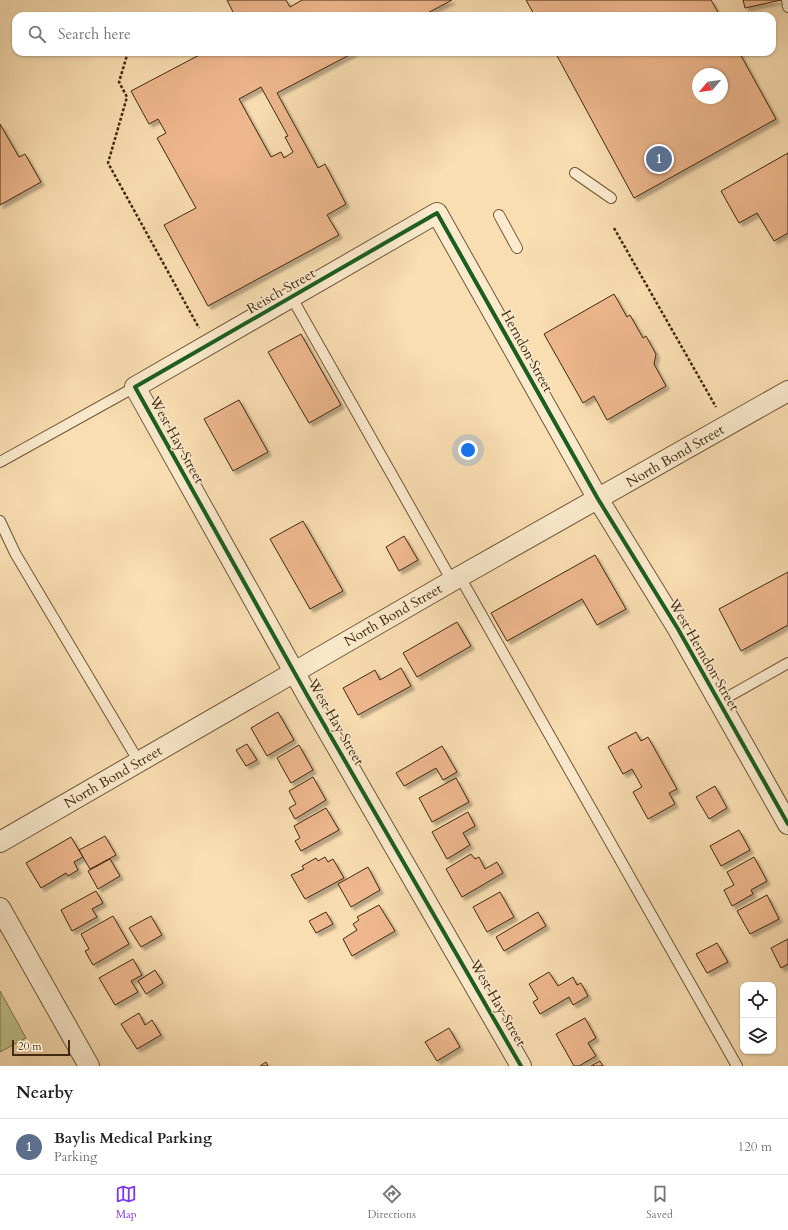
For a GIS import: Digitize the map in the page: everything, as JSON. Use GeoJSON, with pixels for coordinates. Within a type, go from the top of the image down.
{"type":"FeatureCollection","features":[{"type":"Feature","properties":{"kind":"street","name":"Reisch Street"},"geometry":{"type":"LineString","coordinates":[[136,387],[437,213]]}},
{"type":"Feature","properties":{"kind":"street","name":"Herndon Street"},"geometry":{"type":"LineString","coordinates":[[437,213],[598,499]]}},
{"type":"Feature","properties":{"kind":"street","name":"West Hay Street"},"geometry":{"type":"LineString","coordinates":[[136,387],[295,672],[521,1066]]}},
{"type":"Feature","properties":{"kind":"street","name":"North Bond Street"},"geometry":{"type":"LineString","coordinates":[[0,842],[456,579],[788,391]]}},
{"type":"Feature","properties":{"kind":"street","name":"West Herndon Street"},"geometry":{"type":"LineString","coordinates":[[598,499],[678,629],[788,824]]}},
{"type":"Feature","properties":{"kind":"street"},"geometry":{"type":"LineString","coordinates":[[0,908],[89,1066]]}},
{"type":"Feature","properties":{"kind":"lane"},"geometry":{"type":"LineString","coordinates":[[787,0],[788,6]]}},
{"type":"Feature","properties":{"kind":"lane"},"geometry":{"type":"LineString","coordinates":[[575,173],[611,198]]}},
{"type":"Feature","properties":{"kind":"lane"},"geometry":{"type":"LineString","coordinates":[[499,215],[503,233],[517,248]]}},
{"type":"Feature","properties":{"kind":"lane"},"geometry":{"type":"LineString","coordinates":[[292,298],[737,1066]]}},
{"type":"Feature","properties":{"kind":"lane"},"geometry":{"type":"LineString","coordinates":[[0,462],[136,387]]}},
{"type":"Feature","properties":{"kind":"lane"},"geometry":{"type":"LineString","coordinates":[[0,521],[15,554],[139,762]]}},
{"type":"Feature","properties":{"kind":"lane"},"geometry":{"type":"LineString","coordinates":[[719,702],[788,663]]}},
{"type":"Feature","properties":{"kind":"path"},"geometry":{"type":"LineString","coordinates":[[127,56],[119,82],[127,96],[108,163],[199,329]]}},
{"type":"Feature","properties":{"kind":"path"},"geometry":{"type":"LineString","coordinates":[[614,228],[716,407]]}},
{"type":"Feature","properties":{"kind":"green space"},"geometry":{"type":"Polygon","coordinates":[[[0,991],[26,1038],[0,1052],[0,991]]]}},
{"type":"Feature","properties":{"kind":"building"},"geometry":{"type":"Polygon","coordinates":[[[227,0],[286,0],[290,7],[302,0],[452,0],[430,12],[233,12],[227,0]]]}},
{"type":"Feature","properties":{"kind":"building"},"geometry":{"type":"Polygon","coordinates":[[[526,0],[711,0],[718,12],[533,12],[526,0]]]}},
{"type":"Feature","properties":{"kind":"building"},"geometry":{"type":"Polygon","coordinates":[[[743,0],[781,0],[745,8],[743,0]]]}},
{"type":"Feature","properties":{"kind":"building"},"geometry":{"type":"Polygon","coordinates":[[[197,56],[347,56],[277,93],[318,168],[325,164],[346,204],[327,215],[339,235],[208,306],[164,225],[196,208],[157,138],[166,133],[158,119],[149,124],[131,91],[197,56]],[[261,87],[239,99],[271,157],[281,152],[284,158],[293,152],[285,137],[288,136],[261,87]]]}},
{"type":"Feature","properties":{"kind":"building"},"geometry":{"type":"Polygon","coordinates":[[[557,56],[741,56],[776,119],[634,198],[557,56]]]}},
{"type":"Feature","properties":{"kind":"building"},"geometry":{"type":"Polygon","coordinates":[[[0,124],[19,157],[25,154],[41,182],[0,205],[0,124]]]}},
{"type":"Feature","properties":{"kind":"building"},"geometry":{"type":"Polygon","coordinates":[[[788,153],[788,233],[774,241],[757,213],[739,223],[721,191],[788,153]]]}},
{"type":"Feature","properties":{"kind":"building"},"geometry":{"type":"Polygon","coordinates":[[[614,294],[627,317],[630,315],[643,338],[646,336],[656,354],[654,364],[666,386],[607,420],[594,396],[583,403],[544,334],[614,294]]]}},
{"type":"Feature","properties":{"kind":"building"},"geometry":{"type":"Polygon","coordinates":[[[301,334],[341,405],[309,423],[268,352],[301,334]]]}},
{"type":"Feature","properties":{"kind":"building"},"geometry":{"type":"Polygon","coordinates":[[[239,400],[268,452],[233,471],[204,419],[239,400]]]}},
{"type":"Feature","properties":{"kind":"building"},"geometry":{"type":"Polygon","coordinates":[[[303,521],[343,591],[310,609],[270,539],[303,521]]]}},
{"type":"Feature","properties":{"kind":"building"},"geometry":{"type":"Polygon","coordinates":[[[404,536],[418,560],[399,571],[386,547],[404,536]]]}},
{"type":"Feature","properties":{"kind":"building"},"geometry":{"type":"Polygon","coordinates":[[[595,555],[626,609],[597,625],[582,599],[507,641],[491,613],[595,555]]]}},
{"type":"Feature","properties":{"kind":"building"},"geometry":{"type":"Polygon","coordinates":[[[788,572],[788,625],[741,651],[719,609],[788,572]]]}},
{"type":"Feature","properties":{"kind":"building"},"geometry":{"type":"Polygon","coordinates":[[[457,622],[471,646],[417,677],[403,653],[457,622]]]}},
{"type":"Feature","properties":{"kind":"building"},"geometry":{"type":"Polygon","coordinates":[[[401,668],[411,686],[358,715],[343,688],[375,670],[380,680],[401,668]]]}},
{"type":"Feature","properties":{"kind":"building"},"geometry":{"type":"Polygon","coordinates":[[[278,712],[294,740],[267,756],[251,728],[278,712]]]}},
{"type":"Feature","properties":{"kind":"building"},"geometry":{"type":"Polygon","coordinates":[[[636,732],[641,741],[648,737],[677,789],[669,793],[675,804],[648,819],[633,792],[642,787],[632,769],[623,774],[608,747],[636,732]]]}},
{"type":"Feature","properties":{"kind":"building"},"geometry":{"type":"Polygon","coordinates":[[[247,744],[257,760],[246,766],[236,750],[247,744]]]}},
{"type":"Feature","properties":{"kind":"building"},"geometry":{"type":"Polygon","coordinates":[[[299,745],[313,770],[291,783],[277,758],[299,745]]]}},
{"type":"Feature","properties":{"kind":"building"},"geometry":{"type":"Polygon","coordinates":[[[442,746],[457,772],[443,780],[436,768],[404,786],[396,773],[442,746]]]}},
{"type":"Feature","properties":{"kind":"building"},"geometry":{"type":"Polygon","coordinates":[[[313,777],[326,800],[295,819],[289,808],[296,804],[289,791],[313,777]]]}},
{"type":"Feature","properties":{"kind":"building"},"geometry":{"type":"Polygon","coordinates":[[[456,778],[469,802],[432,822],[419,798],[456,778]]]}},
{"type":"Feature","properties":{"kind":"building"},"geometry":{"type":"Polygon","coordinates":[[[715,786],[727,808],[709,819],[696,797],[715,786]]]}},
{"type":"Feature","properties":{"kind":"building"},"geometry":{"type":"Polygon","coordinates":[[[326,808],[339,830],[301,851],[295,841],[300,838],[294,826],[326,808]]]}},
{"type":"Feature","properties":{"kind":"building"},"geometry":{"type":"Polygon","coordinates":[[[468,812],[475,826],[463,833],[470,845],[447,859],[432,832],[468,812]]]}},
{"type":"Feature","properties":{"kind":"building"},"geometry":{"type":"Polygon","coordinates":[[[739,830],[750,850],[721,866],[710,846],[739,830]]]}},
{"type":"Feature","properties":{"kind":"building"},"geometry":{"type":"Polygon","coordinates":[[[105,836],[116,855],[90,869],[79,850],[105,836]]]}},
{"type":"Feature","properties":{"kind":"building"},"geometry":{"type":"Polygon","coordinates":[[[71,837],[83,857],[74,862],[78,870],[68,876],[66,873],[41,888],[26,863],[71,837]]]}},
{"type":"Feature","properties":{"kind":"building"},"geometry":{"type":"Polygon","coordinates":[[[471,854],[475,859],[479,857],[485,869],[497,862],[503,873],[462,897],[446,869],[471,854]]]}},
{"type":"Feature","properties":{"kind":"building"},"geometry":{"type":"Polygon","coordinates":[[[325,857],[328,862],[333,859],[344,878],[305,899],[291,875],[304,869],[302,866],[316,858],[318,861],[325,857]]]}},
{"type":"Feature","properties":{"kind":"building"},"geometry":{"type":"Polygon","coordinates":[[[754,857],[767,881],[751,890],[753,894],[732,906],[724,890],[734,885],[727,872],[754,857]]]}},
{"type":"Feature","properties":{"kind":"building"},"geometry":{"type":"Polygon","coordinates":[[[110,859],[120,876],[98,889],[88,871],[110,859]]]}},
{"type":"Feature","properties":{"kind":"building"},"geometry":{"type":"Polygon","coordinates":[[[368,867],[380,890],[351,907],[338,884],[368,867]]]}},
{"type":"Feature","properties":{"kind":"building"},"geometry":{"type":"Polygon","coordinates":[[[96,891],[103,903],[92,909],[97,917],[72,931],[61,910],[96,891]]]}},
{"type":"Feature","properties":{"kind":"building"},"geometry":{"type":"Polygon","coordinates":[[[500,892],[514,917],[487,932],[473,907],[500,892]]]}},
{"type":"Feature","properties":{"kind":"building"},"geometry":{"type":"Polygon","coordinates":[[[767,895],[779,919],[750,934],[737,911],[767,895]]]}},
{"type":"Feature","properties":{"kind":"building"},"geometry":{"type":"Polygon","coordinates":[[[379,905],[395,931],[352,956],[343,939],[357,930],[353,924],[359,920],[357,917],[379,905]]]}},
{"type":"Feature","properties":{"kind":"building"},"geometry":{"type":"Polygon","coordinates":[[[326,912],[333,924],[316,933],[309,921],[326,912]]]}},
{"type":"Feature","properties":{"kind":"building"},"geometry":{"type":"Polygon","coordinates":[[[538,912],[546,926],[504,951],[496,937],[538,912]]]}},
{"type":"Feature","properties":{"kind":"building"},"geometry":{"type":"Polygon","coordinates":[[[113,916],[129,944],[93,965],[85,951],[89,949],[81,934],[113,916]]]}},
{"type":"Feature","properties":{"kind":"building"},"geometry":{"type":"Polygon","coordinates":[[[151,916],[162,935],[141,947],[129,928],[151,916]]]}},
{"type":"Feature","properties":{"kind":"building"},"geometry":{"type":"Polygon","coordinates":[[[788,939],[788,964],[781,968],[771,948],[788,939]]]}},
{"type":"Feature","properties":{"kind":"building"},"geometry":{"type":"Polygon","coordinates":[[[717,943],[728,962],[707,973],[696,954],[717,943]]]}},
{"type":"Feature","properties":{"kind":"building"},"geometry":{"type":"Polygon","coordinates":[[[133,959],[142,975],[131,981],[138,992],[115,1005],[99,978],[133,959]]]}},
{"type":"Feature","properties":{"kind":"building"},"geometry":{"type":"Polygon","coordinates":[[[155,970],[163,983],[146,994],[138,981],[155,970]]]}},
{"type":"Feature","properties":{"kind":"building"},"geometry":{"type":"Polygon","coordinates":[[[549,972],[558,986],[573,977],[577,985],[581,983],[588,996],[573,1005],[569,997],[540,1014],[533,1002],[538,999],[529,984],[549,972]]]}},
{"type":"Feature","properties":{"kind":"building"},"geometry":{"type":"Polygon","coordinates":[[[139,1013],[145,1025],[152,1020],[161,1035],[137,1049],[121,1024],[139,1013]]]}},
{"type":"Feature","properties":{"kind":"building"},"geometry":{"type":"Polygon","coordinates":[[[585,1018],[596,1038],[588,1043],[596,1056],[579,1066],[574,1066],[556,1034],[585,1018]]]}},
{"type":"Feature","properties":{"kind":"building"},"geometry":{"type":"Polygon","coordinates":[[[449,1028],[460,1047],[437,1061],[425,1042],[449,1028]]]}},
{"type":"Feature","properties":{"kind":"building"},"geometry":{"type":"Polygon","coordinates":[[[600,1061],[603,1066],[591,1066],[600,1061]]]}},
{"type":"Feature","properties":{"kind":"building"},"geometry":{"type":"Polygon","coordinates":[[[266,1062],[268,1066],[260,1066],[266,1062]]]}},
{"type":"Feature","properties":{"kind":"cycle path"},"geometry":{"type":"LineString","coordinates":[[521,1066],[307,695],[135,387],[437,213],[598,499],[678,629],[788,824]]}},
{"type":"Feature","properties":{"kind":"place","name":"Baylis Medical Parking"},"geometry":{"type":"Point","coordinates":[659,159]}}]}
